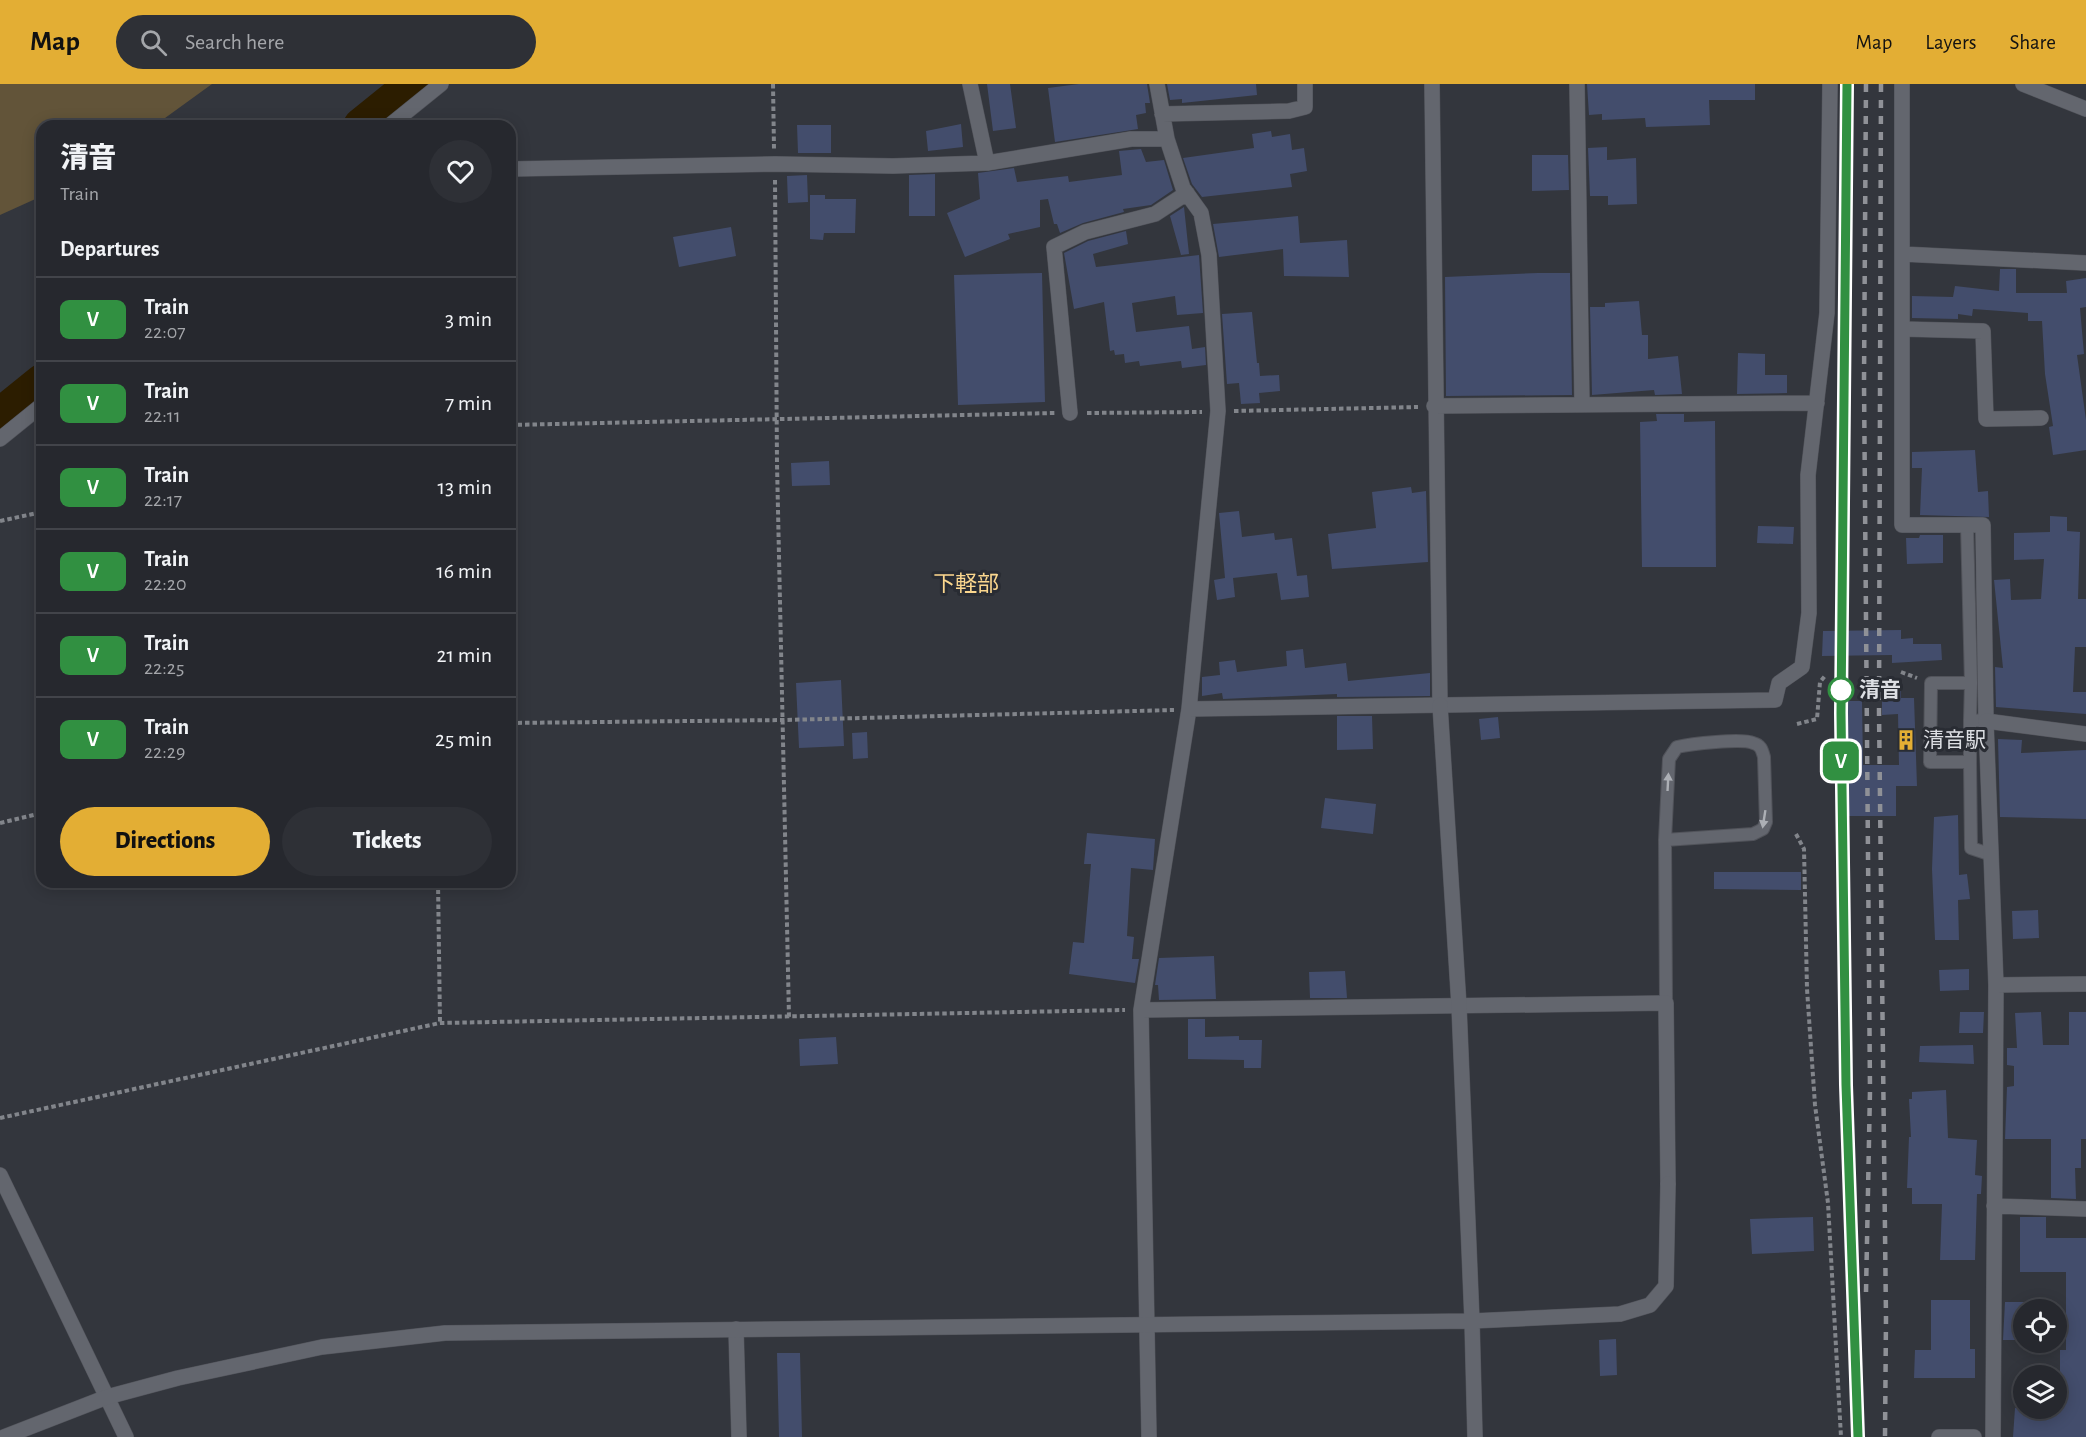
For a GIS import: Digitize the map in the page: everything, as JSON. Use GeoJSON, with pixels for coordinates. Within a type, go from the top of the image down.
{"type":"FeatureCollection","features":[{"type":"Feature","properties":{"kind":"street"},"geometry":{"type":"LineString","coordinates":[[396,120],[441,84]]}},
{"type":"Feature","properties":{"kind":"street"},"geometry":{"type":"LineString","coordinates":[[970,84],[987,163]]}},
{"type":"Feature","properties":{"kind":"street"},"geometry":{"type":"LineString","coordinates":[[1149,1437],[1141,1010],[1189,709],[1218,411],[1209,255],[1201,213],[1187,193],[1167,139],[1158,84]]}},
{"type":"Feature","properties":{"kind":"street"},"geometry":{"type":"LineString","coordinates":[[1162,114],[1289,111],[1305,107],[1305,84]]}},
{"type":"Feature","properties":{"kind":"street"},"geometry":{"type":"LineString","coordinates":[[1432,84],[1434,406],[1440,705],[1459,1006],[1475,1437]]}},
{"type":"Feature","properties":{"kind":"street"},"geometry":{"type":"LineString","coordinates":[[1577,84],[1582,405]]}},
{"type":"Feature","properties":{"kind":"street"},"geometry":{"type":"LineString","coordinates":[[1189,709],[1775,700],[1779,683],[1802,667],[1809,613],[1808,475],[1827,313],[1830,84]]}},
{"type":"Feature","properties":{"kind":"street"},"geometry":{"type":"LineString","coordinates":[[1902,84],[1902,525],[1983,525],[1986,721],[1996,985],[1993,1437]]}},
{"type":"Feature","properties":{"kind":"street"},"geometry":{"type":"LineString","coordinates":[[2023,84],[2086,109]]}},
{"type":"Feature","properties":{"kind":"street"},"geometry":{"type":"LineString","coordinates":[[516,170],[775,164],[893,166],[987,163],[1131,139],[1167,139]]}},
{"type":"Feature","properties":{"kind":"street"},"geometry":{"type":"LineString","coordinates":[[1070,413],[1054,247],[1085,232],[1155,214],[1187,193]]}},
{"type":"Feature","properties":{"kind":"street"},"geometry":{"type":"LineString","coordinates":[[1902,254],[2086,263]]}},
{"type":"Feature","properties":{"kind":"street"},"geometry":{"type":"LineString","coordinates":[[1902,329],[1983,331],[1986,419],[2041,418]]}},
{"type":"Feature","properties":{"kind":"street"},"geometry":{"type":"LineString","coordinates":[[1434,406],[1817,403]]}},
{"type":"Feature","properties":{"kind":"street"},"geometry":{"type":"LineString","coordinates":[[0,439],[36,410]]}},
{"type":"Feature","properties":{"kind":"street"},"geometry":{"type":"LineString","coordinates":[[1986,721],[2086,734]]}},
{"type":"Feature","properties":{"kind":"street"},"geometry":{"type":"LineString","coordinates":[[1996,985],[2086,984]]}},
{"type":"Feature","properties":{"kind":"street"},"geometry":{"type":"LineString","coordinates":[[4,1437],[107,1397],[178,1378],[322,1347],[445,1333],[1472,1321],[1620,1314],[1650,1305],[1666,1286],[1668,1184],[1666,1003],[1141,1010]]}},
{"type":"Feature","properties":{"kind":"street"},"geometry":{"type":"LineString","coordinates":[[0,1175],[126,1437]]}},
{"type":"Feature","properties":{"kind":"street"},"geometry":{"type":"LineString","coordinates":[[1994,1206],[2086,1209]]}},
{"type":"Feature","properties":{"kind":"street"},"geometry":{"type":"LineString","coordinates":[[736,1329],[739,1437]]}},
{"type":"Feature","properties":{"kind":"street"},"geometry":{"type":"LineString","coordinates":[[1939,1437],[1974,1437]]}},
{"type":"Feature","properties":{"kind":"lane"},"geometry":{"type":"LineString","coordinates":[[1967,525],[1971,683],[1971,848],[1992,855]]}},
{"type":"Feature","properties":{"kind":"lane"},"geometry":{"type":"LineString","coordinates":[[1970,762],[1930,762],[1931,683],[1971,683]]}},
{"type":"Feature","properties":{"kind":"lane"},"geometry":{"type":"LineString","coordinates":[[1970,720],[1986,721]]}},
{"type":"Feature","properties":{"kind":"lane"},"geometry":{"type":"LineString","coordinates":[[1665,840],[1753,834],[1763,830],[1766,822],[1764,757],[1761,748],[1752,742],[1692,744],[1677,747],[1669,759],[1665,840],[1666,1003]]}},
{"type":"Feature","properties":{"kind":"path"},"geometry":{"type":"LineString","coordinates":[[773,84],[789,1017]]}},
{"type":"Feature","properties":{"kind":"path"},"geometry":{"type":"LineString","coordinates":[[516,425],[1434,406]]}},
{"type":"Feature","properties":{"kind":"path"},"geometry":{"type":"LineString","coordinates":[[0,521],[36,513]]}},
{"type":"Feature","properties":{"kind":"path"},"geometry":{"type":"LineString","coordinates":[[1797,724],[1817,719],[1820,682],[1825,676]]}},
{"type":"Feature","properties":{"kind":"path"},"geometry":{"type":"LineString","coordinates":[[516,723],[784,720],[1189,709]]}},
{"type":"Feature","properties":{"kind":"path"},"geometry":{"type":"LineString","coordinates":[[0,822],[36,814]]}},
{"type":"Feature","properties":{"kind":"path"},"geometry":{"type":"LineString","coordinates":[[1796,834],[1804,849],[1807,989],[1815,1105],[1828,1203],[1841,1437]]}},
{"type":"Feature","properties":{"kind":"path"},"geometry":{"type":"LineString","coordinates":[[438,888],[440,1023]]}},
{"type":"Feature","properties":{"kind":"path"},"geometry":{"type":"LineString","coordinates":[[0,1118],[440,1023],[1141,1010]]}},
{"type":"Feature","properties":{"kind":"shaded area"},"geometry":{"type":"Polygon","coordinates":[[[0,84],[212,84],[162,120],[36,120],[36,199],[0,215],[0,84]]]}},
{"type":"Feature","properties":{"kind":"building"},"geometry":{"type":"Polygon","coordinates":[[[987,84],[1010,84],[1016,128],[993,131],[987,84]]]}},
{"type":"Feature","properties":{"kind":"building"},"geometry":{"type":"Polygon","coordinates":[[[1079,84],[1147,84],[1150,103],[1145,103],[1146,113],[1136,115],[1138,129],[1055,142],[1048,88],[1079,84]]]}},
{"type":"Feature","properties":{"kind":"building"},"geometry":{"type":"Polygon","coordinates":[[[1167,84],[1256,84],[1257,95],[1182,103],[1182,99],[1170,100],[1167,84]]]}},
{"type":"Feature","properties":{"kind":"building"},"geometry":{"type":"Polygon","coordinates":[[[1587,84],[1755,84],[1755,100],[1709,100],[1710,125],[1646,127],[1645,118],[1602,120],[1602,114],[1589,115],[1587,84]]]}},
{"type":"Feature","properties":{"kind":"building"},"geometry":{"type":"Polygon","coordinates":[[[961,124],[963,147],[928,151],[926,131],[961,124]]]}},
{"type":"Feature","properties":{"kind":"building"},"geometry":{"type":"Polygon","coordinates":[[[797,125],[831,125],[831,153],[798,153],[797,125]]]}},
{"type":"Feature","properties":{"kind":"building"},"geometry":{"type":"Polygon","coordinates":[[[1271,131],[1272,137],[1290,134],[1292,150],[1304,148],[1307,171],[1290,174],[1292,187],[1202,197],[1192,184],[1183,158],[1254,148],[1252,134],[1271,131]]]}},
{"type":"Feature","properties":{"kind":"building"},"geometry":{"type":"Polygon","coordinates":[[[1607,147],[1607,160],[1636,158],[1637,204],[1608,205],[1608,196],[1590,196],[1588,148],[1607,147]]]}},
{"type":"Feature","properties":{"kind":"building"},"geometry":{"type":"Polygon","coordinates":[[[1141,149],[1146,162],[1164,160],[1173,190],[1151,205],[1123,209],[1124,212],[1083,223],[1060,233],[1057,224],[1054,224],[1048,199],[1040,200],[1040,227],[1008,234],[1010,239],[965,257],[947,213],[980,199],[978,173],[1014,168],[1017,182],[1068,176],[1069,182],[1122,175],[1119,151],[1141,149]]]}},
{"type":"Feature","properties":{"kind":"building"},"geometry":{"type":"Polygon","coordinates":[[[1532,155],[1568,155],[1569,190],[1532,191],[1532,155]]]}},
{"type":"Feature","properties":{"kind":"building"},"geometry":{"type":"Polygon","coordinates":[[[935,174],[935,216],[909,216],[909,175],[935,174]]]}},
{"type":"Feature","properties":{"kind":"building"},"geometry":{"type":"Polygon","coordinates":[[[807,175],[808,202],[788,203],[787,176],[807,175]]]}},
{"type":"Feature","properties":{"kind":"building"},"geometry":{"type":"Polygon","coordinates":[[[810,195],[825,195],[825,199],[856,199],[855,233],[824,233],[823,240],[810,239],[810,195]]]}},
{"type":"Feature","properties":{"kind":"building"},"geometry":{"type":"Polygon","coordinates":[[[1184,207],[1189,254],[1181,255],[1170,216],[1184,207]]]}},
{"type":"Feature","properties":{"kind":"building"},"geometry":{"type":"Polygon","coordinates":[[[1298,216],[1300,243],[1347,240],[1349,277],[1284,276],[1283,249],[1219,257],[1213,224],[1298,216]]]}},
{"type":"Feature","properties":{"kind":"building"},"geometry":{"type":"Polygon","coordinates":[[[731,227],[736,256],[679,267],[673,237],[731,227]]]}},
{"type":"Feature","properties":{"kind":"building"},"geometry":{"type":"Polygon","coordinates":[[[1126,231],[1128,244],[1093,254],[1096,267],[1199,255],[1203,313],[1177,315],[1175,296],[1132,303],[1136,332],[1189,326],[1192,349],[1205,347],[1206,365],[1182,368],[1181,361],[1140,366],[1139,361],[1125,363],[1124,354],[1115,355],[1114,350],[1110,351],[1104,302],[1074,309],[1064,253],[1088,241],[1126,231]]]}},
{"type":"Feature","properties":{"kind":"building"},"geometry":{"type":"Polygon","coordinates":[[[2000,269],[2016,269],[2016,293],[2067,293],[2066,281],[2086,278],[2086,307],[2080,308],[2084,354],[2077,355],[2086,420],[2086,450],[2053,455],[2049,427],[2053,426],[2045,374],[2042,321],[2028,321],[2028,313],[1973,309],[1972,316],[1958,314],[1958,319],[1912,318],[1912,296],[1953,297],[1955,286],[1999,291],[2000,269]]]}},
{"type":"Feature","properties":{"kind":"building"},"geometry":{"type":"Polygon","coordinates":[[[1042,273],[1045,402],[958,405],[954,275],[1042,273]]]}},
{"type":"Feature","properties":{"kind":"building"},"geometry":{"type":"Polygon","coordinates":[[[1570,273],[1572,395],[1446,396],[1445,277],[1570,273]]]}},
{"type":"Feature","properties":{"kind":"building"},"geometry":{"type":"Polygon","coordinates":[[[1639,301],[1642,335],[1648,335],[1648,359],[1678,356],[1682,394],[1655,395],[1654,390],[1592,395],[1590,307],[1605,307],[1605,303],[1639,301]]]}},
{"type":"Feature","properties":{"kind":"building"},"geometry":{"type":"Polygon","coordinates":[[[1252,312],[1260,376],[1279,375],[1280,391],[1259,393],[1260,403],[1241,404],[1239,383],[1227,384],[1222,314],[1252,312]]]}},
{"type":"Feature","properties":{"kind":"building"},"geometry":{"type":"Polygon","coordinates":[[[1738,353],[1765,354],[1765,375],[1787,375],[1787,393],[1737,394],[1738,353]]]}},
{"type":"Feature","properties":{"kind":"building"},"geometry":{"type":"Polygon","coordinates":[[[1656,414],[1684,414],[1684,422],[1715,421],[1716,567],[1642,567],[1640,422],[1657,421],[1656,414]]]}},
{"type":"Feature","properties":{"kind":"building"},"geometry":{"type":"Polygon","coordinates":[[[1975,450],[1978,492],[1988,491],[1989,517],[1920,515],[1922,468],[1912,468],[1912,452],[1975,450]]]}},
{"type":"Feature","properties":{"kind":"building"},"geometry":{"type":"Polygon","coordinates":[[[829,461],[830,485],[792,486],[791,463],[829,461]]]}},
{"type":"Feature","properties":{"kind":"building"},"geometry":{"type":"Polygon","coordinates":[[[1411,487],[1412,493],[1426,491],[1428,562],[1332,569],[1328,534],[1376,528],[1372,492],[1411,487]]]}},
{"type":"Feature","properties":{"kind":"building"},"geometry":{"type":"Polygon","coordinates":[[[1239,511],[1242,537],[1274,533],[1275,540],[1292,538],[1297,576],[1307,575],[1309,597],[1281,600],[1277,573],[1233,578],[1235,597],[1217,600],[1214,580],[1225,578],[1219,513],[1239,511]]]}},
{"type":"Feature","properties":{"kind":"building"},"geometry":{"type":"Polygon","coordinates":[[[2050,516],[2067,517],[2067,531],[2080,532],[2078,599],[2086,599],[2086,647],[2075,647],[2073,692],[2086,692],[2086,714],[1996,707],[1995,667],[2003,668],[1994,580],[2010,579],[2011,600],[2041,599],[2044,559],[2014,560],[2014,533],[2050,532],[2050,516]]]}},
{"type":"Feature","properties":{"kind":"building"},"geometry":{"type":"Polygon","coordinates":[[[1758,526],[1794,527],[1793,544],[1757,543],[1758,526]]]}},
{"type":"Feature","properties":{"kind":"building"},"geometry":{"type":"Polygon","coordinates":[[[1920,535],[1943,535],[1943,563],[1907,564],[1906,538],[1919,538],[1920,535]]]}},
{"type":"Feature","properties":{"kind":"building"},"geometry":{"type":"Polygon","coordinates":[[[1901,630],[1901,639],[1913,638],[1913,644],[1941,644],[1942,660],[1892,663],[1892,655],[1822,656],[1823,631],[1901,630]]]}},
{"type":"Feature","properties":{"kind":"building"},"geometry":{"type":"Polygon","coordinates":[[[1303,649],[1305,668],[1346,663],[1348,681],[1430,673],[1430,696],[1337,697],[1337,694],[1223,699],[1222,693],[1202,696],[1202,677],[1220,675],[1219,662],[1235,660],[1237,672],[1287,666],[1286,651],[1303,649]]]}},
{"type":"Feature","properties":{"kind":"building"},"geometry":{"type":"Polygon","coordinates":[[[841,680],[844,746],[799,748],[796,683],[841,680]]]}},
{"type":"Feature","properties":{"kind":"building"},"geometry":{"type":"Polygon","coordinates":[[[1882,691],[1901,691],[1901,698],[1914,698],[1917,786],[1896,786],[1896,816],[1847,816],[1845,701],[1862,701],[1863,765],[1899,765],[1898,714],[1882,715],[1882,691]]]}},
{"type":"Feature","properties":{"kind":"building"},"geometry":{"type":"Polygon","coordinates":[[[1337,716],[1372,716],[1373,749],[1337,750],[1337,716]]]}},
{"type":"Feature","properties":{"kind":"building"},"geometry":{"type":"Polygon","coordinates":[[[1498,717],[1500,738],[1481,740],[1479,719],[1498,717]]]}},
{"type":"Feature","properties":{"kind":"building"},"geometry":{"type":"Polygon","coordinates":[[[867,732],[868,758],[853,759],[852,733],[867,732]]]}},
{"type":"Feature","properties":{"kind":"building"},"geometry":{"type":"Polygon","coordinates":[[[1998,739],[2022,740],[2021,753],[2086,750],[2086,819],[2000,817],[1998,739]]]}},
{"type":"Feature","properties":{"kind":"building"},"geometry":{"type":"Polygon","coordinates":[[[1325,798],[1376,804],[1373,834],[1321,828],[1325,798]]]}},
{"type":"Feature","properties":{"kind":"building"},"geometry":{"type":"Polygon","coordinates":[[[1958,815],[1959,875],[1967,874],[1970,899],[1958,900],[1959,940],[1935,940],[1932,869],[1934,817],[1958,815]]]}},
{"type":"Feature","properties":{"kind":"building"},"geometry":{"type":"Polygon","coordinates":[[[1087,833],[1155,839],[1153,870],[1131,868],[1127,936],[1134,937],[1132,959],[1139,959],[1135,983],[1069,974],[1073,942],[1084,943],[1091,864],[1084,864],[1087,833]]]}},
{"type":"Feature","properties":{"kind":"building"},"geometry":{"type":"Polygon","coordinates":[[[1714,872],[1801,872],[1801,890],[1714,889],[1714,872]]]}},
{"type":"Feature","properties":{"kind":"building"},"geometry":{"type":"Polygon","coordinates":[[[2038,910],[2039,938],[2013,939],[2012,911],[2038,910]]]}},
{"type":"Feature","properties":{"kind":"building"},"geometry":{"type":"Polygon","coordinates":[[[1214,956],[1216,999],[1159,1000],[1158,985],[1155,985],[1159,958],[1214,956]]]}},
{"type":"Feature","properties":{"kind":"building"},"geometry":{"type":"Polygon","coordinates":[[[1969,969],[1969,990],[1940,991],[1939,970],[1969,969]]]}},
{"type":"Feature","properties":{"kind":"building"},"geometry":{"type":"Polygon","coordinates":[[[1345,971],[1347,998],[1310,998],[1309,972],[1345,971]]]}},
{"type":"Feature","properties":{"kind":"building"},"geometry":{"type":"Polygon","coordinates":[[[1960,1012],[1984,1012],[1983,1033],[1959,1033],[1960,1012]]]}},
{"type":"Feature","properties":{"kind":"building"},"geometry":{"type":"Polygon","coordinates":[[[2041,1012],[2043,1045],[2069,1045],[2069,1012],[2086,1012],[2086,1139],[2081,1139],[2081,1168],[2075,1168],[2076,1199],[2051,1198],[2051,1139],[2005,1139],[2007,1087],[2014,1086],[2014,1066],[2007,1065],[2007,1048],[2017,1048],[2015,1013],[2041,1012]]]}},
{"type":"Feature","properties":{"kind":"building"},"geometry":{"type":"Polygon","coordinates":[[[1188,1019],[1205,1019],[1205,1037],[1239,1036],[1239,1040],[1262,1040],[1261,1068],[1244,1068],[1244,1060],[1188,1059],[1188,1019]]]}},
{"type":"Feature","properties":{"kind":"building"},"geometry":{"type":"Polygon","coordinates":[[[836,1037],[838,1064],[800,1066],[799,1039],[836,1037]]]}},
{"type":"Feature","properties":{"kind":"building"},"geometry":{"type":"Polygon","coordinates":[[[1973,1045],[1974,1064],[1919,1062],[1920,1046],[1973,1045]]]}},
{"type":"Feature","properties":{"kind":"building"},"geometry":{"type":"Polygon","coordinates":[[[1946,1090],[1948,1138],[1977,1140],[1975,1175],[1982,1176],[1981,1194],[1977,1194],[1975,1260],[1940,1260],[1942,1204],[1912,1204],[1912,1188],[1907,1188],[1909,1137],[1911,1137],[1909,1099],[1912,1099],[1912,1092],[1946,1090]]]}},
{"type":"Feature","properties":{"kind":"building"},"geometry":{"type":"Polygon","coordinates":[[[1813,1217],[1814,1251],[1752,1254],[1750,1219],[1813,1217]]]}},
{"type":"Feature","properties":{"kind":"building"},"geometry":{"type":"Polygon","coordinates":[[[2020,1217],[2046,1217],[2046,1238],[2086,1238],[2086,1437],[2013,1437],[2014,1419],[2067,1419],[2067,1365],[2060,1365],[2060,1353],[2067,1353],[2066,1272],[2020,1272],[2020,1217]]]}},
{"type":"Feature","properties":{"kind":"building"},"geometry":{"type":"Polygon","coordinates":[[[1931,1300],[1970,1300],[1970,1349],[1975,1349],[1975,1378],[1914,1378],[1915,1350],[1931,1350],[1931,1300]]]}},
{"type":"Feature","properties":{"kind":"building"},"geometry":{"type":"Polygon","coordinates":[[[2005,1302],[2013,1302],[2013,1340],[2003,1340],[2005,1302]]]}},
{"type":"Feature","properties":{"kind":"building"},"geometry":{"type":"Polygon","coordinates":[[[1616,1339],[1617,1375],[1600,1376],[1599,1340],[1616,1339]]]}},
{"type":"Feature","properties":{"kind":"building"},"geometry":{"type":"Polygon","coordinates":[[[777,1353],[800,1353],[802,1437],[779,1437],[777,1353]]]}},
{"type":"Feature","properties":{"kind":"waterway"},"geometry":{"type":"LineString","coordinates":[[368,120],[413,84]]}},
{"type":"Feature","properties":{"kind":"waterway"},"geometry":{"type":"LineString","coordinates":[[0,416],[36,387]]}},
{"type":"Feature","properties":{"kind":"railway"},"geometry":{"type":"LineString","coordinates":[[1847,84],[1841,713],[1846,1085],[1858,1437]]}},
{"type":"Feature","properties":{"kind":"railway"},"geometry":{"type":"LineString","coordinates":[[1866,84],[1864,382],[1870,1090],[1866,1292]]}},
{"type":"Feature","properties":{"kind":"railway"},"geometry":{"type":"LineString","coordinates":[[1881,84],[1879,711],[1886,1318],[1885,1437]]}},
{"type":"Feature","properties":{"kind":"train","name":"V"},"geometry":{"type":"LineString","coordinates":[[1847,84],[1841,713],[1846,1085],[1858,1437]]}},
{"type":"Feature","properties":{"kind":"place","name":"清音"},"geometry":{"type":"Point","coordinates":[1841,690]}},
{"type":"Feature","properties":{"kind":"place","name":"清音駅"},"geometry":{"type":"Point","coordinates":[1906,740]}},
{"type":"Feature","properties":{"kind":"district","name":"下軽部"},"geometry":{"type":"Point","coordinates":[966,583]}}]}
